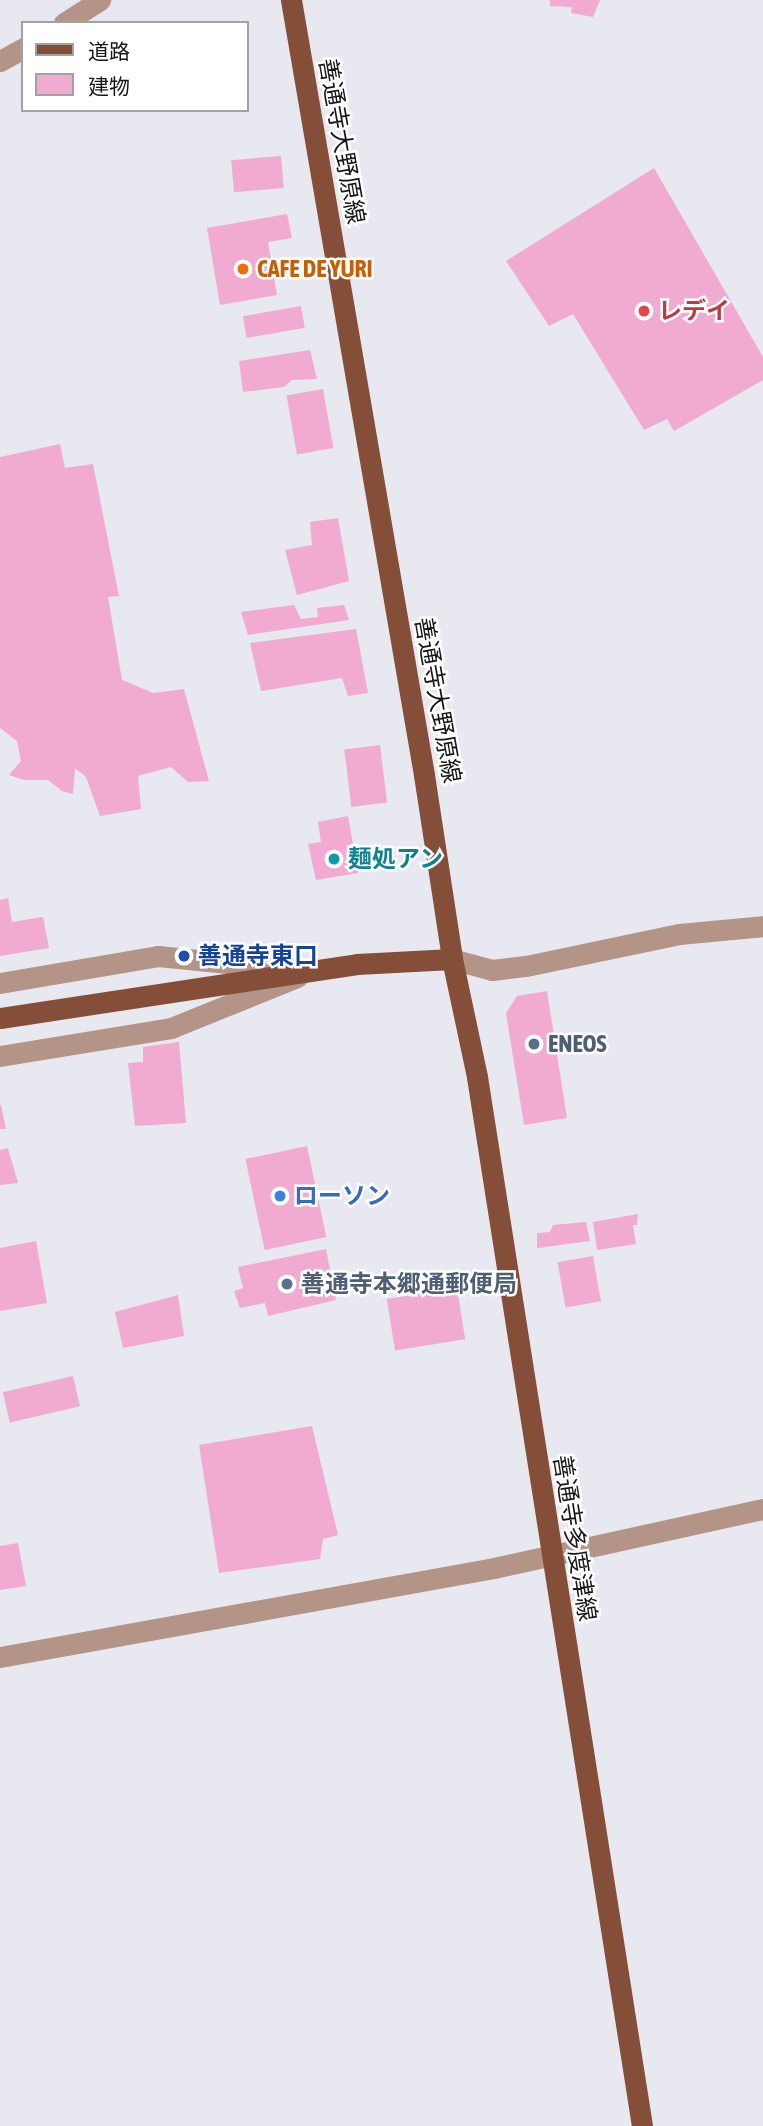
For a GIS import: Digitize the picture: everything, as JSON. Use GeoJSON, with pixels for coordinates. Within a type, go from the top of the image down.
{"type":"FeatureCollection","features":[{"type":"Feature","properties":{"kind":"main road","name":"善通寺大野原線"},"geometry":{"type":"LineString","coordinates":[[291,0],[424,775],[452,959]]}},
{"type":"Feature","properties":{"kind":"main road"},"geometry":{"type":"LineString","coordinates":[[0,1018],[357,964],[452,959]]}},
{"type":"Feature","properties":{"kind":"main road","name":"善通寺多度津線"},"geometry":{"type":"LineString","coordinates":[[452,959],[477,1077],[642,2126]]}},
{"type":"Feature","properties":{"kind":"street"},"geometry":{"type":"LineString","coordinates":[[67,21],[100,0]]}},
{"type":"Feature","properties":{"kind":"street"},"geometry":{"type":"LineString","coordinates":[[0,61],[21,49]]}},
{"type":"Feature","properties":{"kind":"street"},"geometry":{"type":"LineString","coordinates":[[452,959],[492,970],[526,966],[678,934],[763,926]]}},
{"type":"Feature","properties":{"kind":"street"},"geometry":{"type":"LineString","coordinates":[[0,983],[158,956],[311,971]]}},
{"type":"Feature","properties":{"kind":"street"},"geometry":{"type":"LineString","coordinates":[[0,1056],[171,1028],[311,971]]}},
{"type":"Feature","properties":{"kind":"street"},"geometry":{"type":"LineString","coordinates":[[0,1657],[552,1556],[763,1509]]}},
{"type":"Feature","properties":{"kind":"building"},"geometry":{"type":"Polygon","coordinates":[[[550,0],[600,0],[593,17],[571,13],[572,7],[550,6],[550,0]]]}},
{"type":"Feature","properties":{"kind":"building"},"geometry":{"type":"Polygon","coordinates":[[[281,156],[284,188],[234,192],[231,160],[281,156]]]}},
{"type":"Feature","properties":{"kind":"building"},"geometry":{"type":"Polygon","coordinates":[[[654,168],[763,357],[763,380],[674,431],[667,419],[644,430],[573,314],[549,326],[506,261],[654,168]]]}},
{"type":"Feature","properties":{"kind":"building","name":"CAFE DE YURI"},"geometry":{"type":"Polygon","coordinates":[[[287,214],[292,238],[268,242],[277,295],[220,305],[207,228],[287,214]]]}},
{"type":"Feature","properties":{"kind":"building"},"geometry":{"type":"Polygon","coordinates":[[[301,306],[305,328],[247,338],[243,316],[301,306]]]}},
{"type":"Feature","properties":{"kind":"building"},"geometry":{"type":"Polygon","coordinates":[[[310,350],[317,379],[292,380],[284,387],[243,392],[239,361],[310,350]]]}},
{"type":"Feature","properties":{"kind":"building"},"geometry":{"type":"Polygon","coordinates":[[[323,389],[333,448],[297,455],[287,395],[323,389]]]}},
{"type":"Feature","properties":{"kind":"building"},"geometry":{"type":"Polygon","coordinates":[[[60,444],[65,468],[93,464],[119,596],[108,597],[122,680],[153,693],[184,689],[209,781],[188,782],[171,767],[138,776],[141,809],[100,816],[86,777],[75,768],[73,794],[62,791],[48,780],[24,780],[9,775],[21,761],[17,741],[0,728],[0,457],[60,444]]]}},
{"type":"Feature","properties":{"kind":"building"},"geometry":{"type":"Polygon","coordinates":[[[338,518],[349,581],[297,595],[285,550],[312,545],[310,522],[338,518]]]}},
{"type":"Feature","properties":{"kind":"building"},"geometry":{"type":"Polygon","coordinates":[[[294,605],[301,619],[318,617],[317,608],[344,605],[349,620],[248,635],[241,612],[294,605]]]}},
{"type":"Feature","properties":{"kind":"building"},"geometry":{"type":"Polygon","coordinates":[[[356,629],[368,693],[348,696],[342,678],[261,691],[250,643],[356,629]]]}},
{"type":"Feature","properties":{"kind":"building"},"geometry":{"type":"Polygon","coordinates":[[[380,745],[387,803],[351,807],[344,749],[380,745]]]}},
{"type":"Feature","properties":{"kind":"building","name":"麺処アン"},"geometry":{"type":"Polygon","coordinates":[[[348,816],[358,873],[316,880],[308,844],[321,842],[318,822],[348,816]]]}},
{"type":"Feature","properties":{"kind":"building"},"geometry":{"type":"Polygon","coordinates":[[[8,898],[12,922],[43,917],[49,948],[0,956],[0,900],[8,898]]]}},
{"type":"Feature","properties":{"kind":"building"},"geometry":{"type":"Polygon","coordinates":[[[547,991],[567,1118],[524,1125],[506,1013],[517,996],[547,991]]]}},
{"type":"Feature","properties":{"kind":"building"},"geometry":{"type":"Polygon","coordinates":[[[179,1042],[186,1123],[135,1126],[128,1063],[143,1062],[143,1047],[179,1042]]]}},
{"type":"Feature","properties":{"kind":"building"},"geometry":{"type":"Polygon","coordinates":[[[1,1105],[6,1129],[0,1129],[1,1105]]]}},
{"type":"Feature","properties":{"kind":"building"},"geometry":{"type":"Polygon","coordinates":[[[307,1146],[326,1237],[265,1250],[245,1159],[307,1146]]]}},
{"type":"Feature","properties":{"kind":"building"},"geometry":{"type":"Polygon","coordinates":[[[8,1148],[18,1183],[0,1185],[0,1150],[8,1148]]]}},
{"type":"Feature","properties":{"kind":"building"},"geometry":{"type":"Polygon","coordinates":[[[638,1214],[637,1225],[633,1225],[636,1244],[597,1250],[593,1222],[638,1214]]]}},
{"type":"Feature","properties":{"kind":"building"},"geometry":{"type":"Polygon","coordinates":[[[586,1222],[590,1241],[537,1248],[537,1233],[550,1232],[553,1225],[586,1222]]]}},
{"type":"Feature","properties":{"kind":"building"},"geometry":{"type":"Polygon","coordinates":[[[36,1241],[47,1303],[0,1311],[0,1248],[36,1241]]]}},
{"type":"Feature","properties":{"kind":"building"},"geometry":{"type":"Polygon","coordinates":[[[326,1249],[336,1300],[268,1316],[265,1303],[240,1308],[234,1291],[243,1288],[238,1267],[326,1249]]]}},
{"type":"Feature","properties":{"kind":"building"},"geometry":{"type":"Polygon","coordinates":[[[593,1256],[601,1301],[566,1308],[558,1262],[593,1256]]]}},
{"type":"Feature","properties":{"kind":"building"},"geometry":{"type":"Polygon","coordinates":[[[457,1288],[465,1339],[395,1350],[387,1299],[457,1288]]]}},
{"type":"Feature","properties":{"kind":"building"},"geometry":{"type":"Polygon","coordinates":[[[178,1295],[184,1336],[123,1348],[115,1312],[178,1295]]]}},
{"type":"Feature","properties":{"kind":"building"},"geometry":{"type":"Polygon","coordinates":[[[73,1376],[80,1406],[10,1422],[3,1392],[73,1376]]]}},
{"type":"Feature","properties":{"kind":"building"},"geometry":{"type":"Polygon","coordinates":[[[312,1426],[338,1535],[323,1539],[320,1559],[219,1573],[199,1445],[312,1426]]]}},
{"type":"Feature","properties":{"kind":"building"},"geometry":{"type":"Polygon","coordinates":[[[18,1543],[26,1586],[0,1590],[0,1546],[18,1543]]]}},
{"type":"Feature","properties":{"kind":"place","name":"CAFE DE YURI"},"geometry":{"type":"Point","coordinates":[243,269]}},
{"type":"Feature","properties":{"kind":"place","name":"レデイ"},"geometry":{"type":"Point","coordinates":[644,311]}},
{"type":"Feature","properties":{"kind":"place","name":"麺処アン"},"geometry":{"type":"Point","coordinates":[334,859]}},
{"type":"Feature","properties":{"kind":"place","name":"善通寺東口"},"geometry":{"type":"Point","coordinates":[184,956]}},
{"type":"Feature","properties":{"kind":"place","name":"ENEOS"},"geometry":{"type":"Point","coordinates":[534,1044]}},
{"type":"Feature","properties":{"kind":"place","name":"ローソン"},"geometry":{"type":"Point","coordinates":[280,1196]}},
{"type":"Feature","properties":{"kind":"place","name":"善通寺本郷通郵便局"},"geometry":{"type":"Point","coordinates":[287,1284]}}]}
